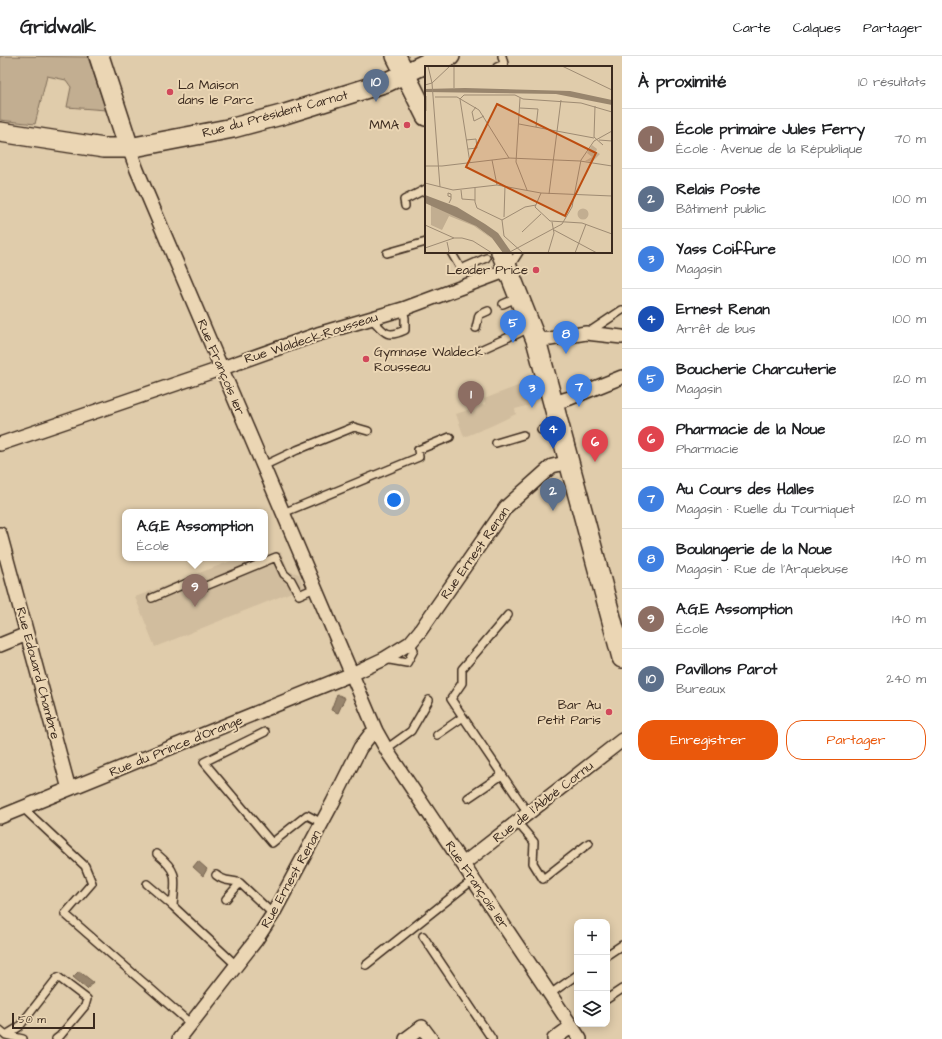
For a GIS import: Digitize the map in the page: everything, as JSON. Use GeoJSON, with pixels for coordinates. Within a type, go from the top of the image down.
{"type":"FeatureCollection","features":[{"type":"Feature","properties":{"kind":"main road","name":"Rue François 1er"},"geometry":{"type":"LineString","coordinates":[[99,56],[129,148]]}},
{"type":"Feature","properties":{"kind":"main road"},"geometry":{"type":"LineString","coordinates":[[396,56],[424,108]]}},
{"type":"Feature","properties":{"kind":"main road","name":"Rue du Président Carnot"},"geometry":{"type":"LineString","coordinates":[[0,132],[104,148],[129,148],[234,128],[336,99],[387,82],[425,64],[450,56]]}},
{"type":"Feature","properties":{"kind":"main road"},"geometry":{"type":"LineString","coordinates":[[493,255],[508,270],[511,301],[523,335],[554,403],[622,656]]}},
{"type":"Feature","properties":{"kind":"street","name":"Rue François 1er"},"geometry":{"type":"LineString","coordinates":[[129,148],[137,170],[376,731],[386,749],[550,994],[574,1023]]}},
{"type":"Feature","properties":{"kind":"street","name":"Rue Waldeck-Rousseau"},"geometry":{"type":"LineString","coordinates":[[0,444],[222,369],[318,334],[403,309],[508,270]]}},
{"type":"Feature","properties":{"kind":"street"},"geometry":{"type":"LineString","coordinates":[[523,335],[550,339],[586,333],[622,337]]}},
{"type":"Feature","properties":{"kind":"street"},"geometry":{"type":"LineString","coordinates":[[554,403],[622,377]]}},
{"type":"Feature","properties":{"kind":"street","name":"Rue Ernest Renan"},"geometry":{"type":"LineString","coordinates":[[384,659],[410,643],[420,631],[506,507],[552,466],[570,462]]}},
{"type":"Feature","properties":{"kind":"street","name":"Rue Edouard Chambre"},"geometry":{"type":"LineString","coordinates":[[0,534],[69,789]]}},
{"type":"Feature","properties":{"kind":"street"},"geometry":{"type":"LineString","coordinates":[[0,645],[27,634]]}},
{"type":"Feature","properties":{"kind":"street","name":"Rue du Prince d'Orange"},"geometry":{"type":"LineString","coordinates":[[0,818],[352,674],[384,659]]}},
{"type":"Feature","properties":{"kind":"street","name":"Rue Ernest Renan"},"geometry":{"type":"LineString","coordinates":[[179,1039],[236,966],[273,914],[360,748],[370,735],[376,731]]}},
{"type":"Feature","properties":{"kind":"street","name":"Rue de l'Abbé Cornu"},"geometry":{"type":"LineString","coordinates":[[463,864],[622,740]]}},
{"type":"Feature","properties":{"kind":"street"},"geometry":{"type":"LineString","coordinates":[[554,1039],[574,1023]]}},
{"type":"Feature","properties":{"kind":"street"},"geometry":{"type":"LineString","coordinates":[[406,1039],[422,1026],[431,1039]]}},
{"type":"Feature","properties":{"kind":"street","name":"Rue François 1er"},"geometry":{"type":"LineString","coordinates":[[576,1027],[580,1039]]}},
{"type":"Feature","properties":{"kind":"lane"},"geometry":{"type":"LineString","coordinates":[[499,66],[504,64],[502,56]]}},
{"type":"Feature","properties":{"kind":"lane"},"geometry":{"type":"LineString","coordinates":[[405,206],[404,200],[425,190]]}},
{"type":"Feature","properties":{"kind":"lane"},"geometry":{"type":"LineString","coordinates":[[387,253],[425,242]]}},
{"type":"Feature","properties":{"kind":"lane"},"geometry":{"type":"LineString","coordinates":[[452,253],[461,269],[493,255]]}},
{"type":"Feature","properties":{"kind":"lane"},"geometry":{"type":"LineString","coordinates":[[508,270],[518,253]]}},
{"type":"Feature","properties":{"kind":"lane"},"geometry":{"type":"LineString","coordinates":[[371,318],[386,333],[395,335],[405,330],[403,309]]}},
{"type":"Feature","properties":{"kind":"lane"},"geometry":{"type":"LineString","coordinates":[[586,333],[622,310]]}},
{"type":"Feature","properties":{"kind":"lane"},"geometry":{"type":"LineString","coordinates":[[476,328],[479,315],[488,311]]}},
{"type":"Feature","properties":{"kind":"lane"},"geometry":{"type":"LineString","coordinates":[[480,350],[523,335]]}},
{"type":"Feature","properties":{"kind":"lane"},"geometry":{"type":"LineString","coordinates":[[541,430],[560,426]]}},
{"type":"Feature","properties":{"kind":"lane"},"geometry":{"type":"LineString","coordinates":[[263,466],[297,450],[354,427],[368,430]]}},
{"type":"Feature","properties":{"kind":"lane"},"geometry":{"type":"LineString","coordinates":[[496,443],[523,435]]}},
{"type":"Feature","properties":{"kind":"lane"},"geometry":{"type":"LineString","coordinates":[[283,513],[419,457],[418,450],[450,437]]}},
{"type":"Feature","properties":{"kind":"lane"},"geometry":{"type":"LineString","coordinates":[[268,560],[276,557],[284,574],[291,580],[298,595],[315,588]]}},
{"type":"Feature","properties":{"kind":"lane"},"geometry":{"type":"LineString","coordinates":[[152,598],[194,580],[201,588],[266,561]]}},
{"type":"Feature","properties":{"kind":"lane"},"geometry":{"type":"LineString","coordinates":[[508,615],[462,669],[462,683],[451,699],[528,813]]}},
{"type":"Feature","properties":{"kind":"lane"},"geometry":{"type":"LineString","coordinates":[[386,749],[411,731],[429,700]]}},
{"type":"Feature","properties":{"kind":"lane"},"geometry":{"type":"LineString","coordinates":[[437,735],[463,717]]}},
{"type":"Feature","properties":{"kind":"lane"},"geometry":{"type":"LineString","coordinates":[[265,732],[204,762],[272,843],[307,815],[322,823]]}},
{"type":"Feature","properties":{"kind":"lane"},"geometry":{"type":"LineString","coordinates":[[468,798],[502,774]]}},
{"type":"Feature","properties":{"kind":"lane"},"geometry":{"type":"LineString","coordinates":[[23,808],[85,866],[92,883],[65,914],[191,1024]]}},
{"type":"Feature","properties":{"kind":"lane"},"geometry":{"type":"LineString","coordinates":[[517,822],[534,842],[533,863],[543,879],[589,843]]}},
{"type":"Feature","properties":{"kind":"lane"},"geometry":{"type":"LineString","coordinates":[[157,854],[171,867],[174,874],[173,906]]}},
{"type":"Feature","properties":{"kind":"lane"},"geometry":{"type":"LineString","coordinates":[[216,875],[226,881],[236,881],[240,883],[273,914]]}},
{"type":"Feature","properties":{"kind":"lane"},"geometry":{"type":"LineString","coordinates":[[366,965],[474,879]]}},
{"type":"Feature","properties":{"kind":"lane"},"geometry":{"type":"LineString","coordinates":[[226,899],[240,883]]}},
{"type":"Feature","properties":{"kind":"lane"},"geometry":{"type":"LineString","coordinates":[[146,884],[173,906],[236,966]]}},
{"type":"Feature","properties":{"kind":"lane"},"geometry":{"type":"LineString","coordinates":[[423,936],[492,1039]]}},
{"type":"Feature","properties":{"kind":"lane"},"geometry":{"type":"LineString","coordinates":[[610,953],[622,945]]}},
{"type":"Feature","properties":{"kind":"lane"},"geometry":{"type":"LineString","coordinates":[[3,1032],[19,1028],[58,977],[87,999],[85,1006],[56,1039]]}},
{"type":"Feature","properties":{"kind":"lane"},"geometry":{"type":"LineString","coordinates":[[550,994],[574,977]]}},
{"type":"Feature","properties":{"kind":"lane"},"geometry":{"type":"LineString","coordinates":[[610,997],[622,990]]}},
{"type":"Feature","properties":{"kind":"lane"},"geometry":{"type":"LineString","coordinates":[[3,1032],[23,1039]]}},
{"type":"Feature","properties":{"kind":"shaded area"},"geometry":{"type":"Polygon","coordinates":[[[0,56],[88,57],[106,110],[67,107],[71,87],[66,80],[47,76],[35,124],[0,120],[0,56]]]}},
{"type":"Feature","properties":{"kind":"shaded area"},"geometry":{"type":"Polygon","coordinates":[[[528,382],[534,404],[515,409],[516,414],[464,437],[456,414],[485,404],[484,399],[528,382]]]}},
{"type":"Feature","properties":{"kind":"shaded area"},"geometry":{"type":"Polygon","coordinates":[[[281,552],[289,571],[299,574],[304,587],[155,647],[135,597],[231,561],[268,561],[268,558],[281,552]]]}},
{"type":"Feature","properties":{"kind":"shaded area"},"geometry":{"type":"Polygon","coordinates":[[[337,694],[345,698],[338,713],[331,710],[337,694]]]}},
{"type":"Feature","properties":{"kind":"shaded area"},"geometry":{"type":"Polygon","coordinates":[[[198,861],[207,869],[203,876],[193,867],[198,861]]]}},
{"type":"Feature","properties":{"kind":"shaded area"},"geometry":{"type":"Polygon","coordinates":[[[79,971],[93,982],[87,989],[73,977],[79,971]]]}},
{"type":"Feature","properties":{"kind":"place","name":"La Maison dans le Parc"},"geometry":{"type":"Point","coordinates":[170,92]}},
{"type":"Feature","properties":{"kind":"place","name":"Pavillons Parot"},"geometry":{"type":"Point","coordinates":[376,102]}},
{"type":"Feature","properties":{"kind":"place","name":"MMA"},"geometry":{"type":"Point","coordinates":[407,125]}},
{"type":"Feature","properties":{"kind":"place","name":"Leader Price"},"geometry":{"type":"Point","coordinates":[536,270]}},
{"type":"Feature","properties":{"kind":"place","name":"Boucherie Charcuterie"},"geometry":{"type":"Point","coordinates":[513,343]}},
{"type":"Feature","properties":{"kind":"place","name":"Boulangerie de la Noue"},"geometry":{"type":"Point","coordinates":[566,354]}},
{"type":"Feature","properties":{"kind":"place","name":"Gymnase Waldeck Rousseau"},"geometry":{"type":"Point","coordinates":[366,359]}},
{"type":"Feature","properties":{"kind":"place","name":"Au Cours des Halles"},"geometry":{"type":"Point","coordinates":[579,407]}},
{"type":"Feature","properties":{"kind":"place","name":"Yass Coiffure"},"geometry":{"type":"Point","coordinates":[532,408]}},
{"type":"Feature","properties":{"kind":"place","name":"École primaire Jules Ferry"},"geometry":{"type":"Point","coordinates":[471,414]}},
{"type":"Feature","properties":{"kind":"place","name":"Ernest Renan"},"geometry":{"type":"Point","coordinates":[553,449]}},
{"type":"Feature","properties":{"kind":"place","name":"Pharmacie de la Noue"},"geometry":{"type":"Point","coordinates":[595,462]}},
{"type":"Feature","properties":{"kind":"place","name":"Relais Poste"},"geometry":{"type":"Point","coordinates":[553,511]}},
{"type":"Feature","properties":{"kind":"place","name":"A.G.E Assomption"},"geometry":{"type":"Point","coordinates":[195,607]}},
{"type":"Feature","properties":{"kind":"place","name":"Bar Au Petit Paris"},"geometry":{"type":"Point","coordinates":[609,712]}}]}
